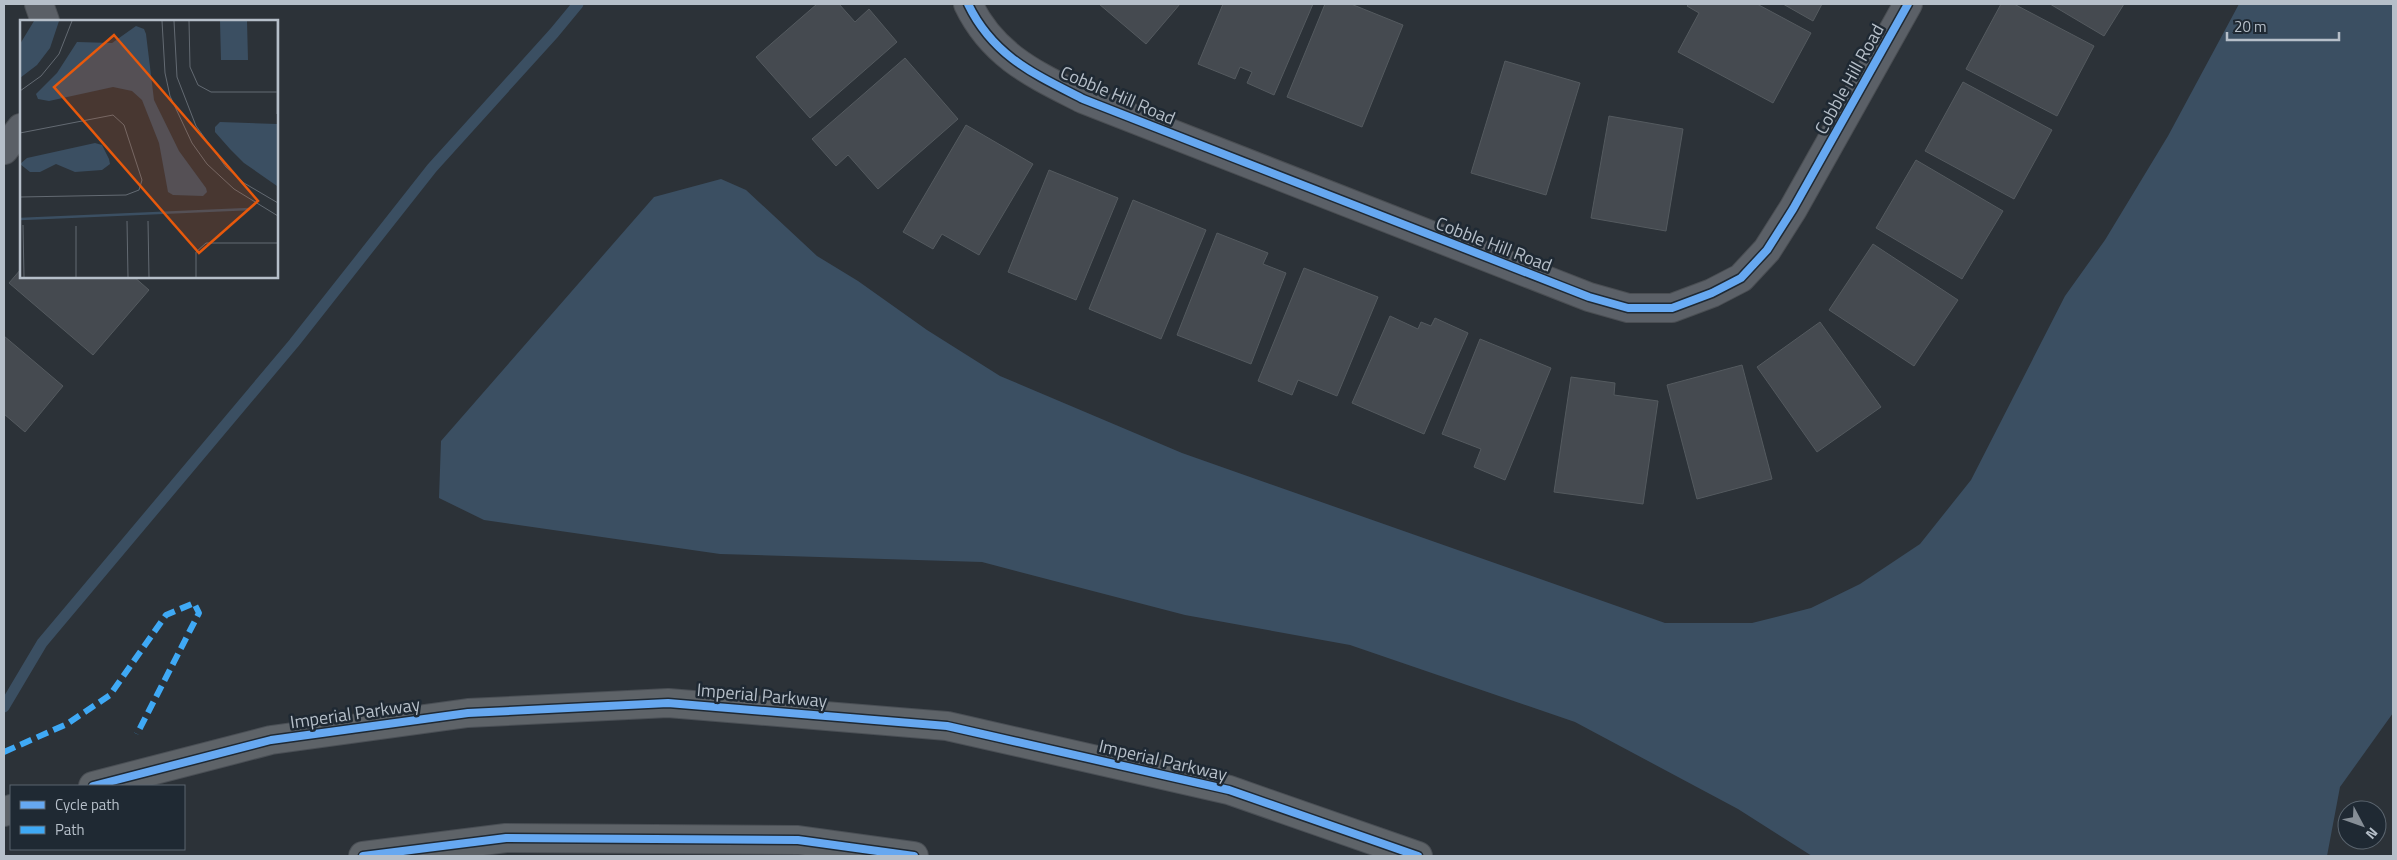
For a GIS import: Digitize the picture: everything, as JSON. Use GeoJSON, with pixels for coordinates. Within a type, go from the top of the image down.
{"type":"FeatureCollection","features":[{"type":"Feature","properties":{"kind":"main road","name":"Imperial Parkway"},"geometry":{"type":"LineString","coordinates":[[97,785],[271,740],[468,713],[668,703],[947,726],[1229,790],[1418,856]]}},
{"type":"Feature","properties":{"kind":"main road"},"geometry":{"type":"LineString","coordinates":[[363,856],[506,838],[798,840],[914,856]]}},
{"type":"Feature","properties":{"kind":"street"},"geometry":{"type":"LineString","coordinates":[[39,4],[45,20]]}},
{"type":"Feature","properties":{"kind":"street","name":"Cobble Hill Road"},"geometry":{"type":"LineString","coordinates":[[968,4],[978,24],[1000,51],[1031,73],[1083,99],[1589,297],[1628,308],[1672,308],[1712,293],[1741,278],[1767,250],[1793,208],[1908,4]]}},
{"type":"Feature","properties":{"kind":"street"},"geometry":{"type":"LineString","coordinates":[[4,150],[20,129]]}},
{"type":"Feature","properties":{"kind":"water"},"geometry":{"type":"Polygon","coordinates":[[[2239,4],[2393,4],[2393,713],[2340,787],[2327,856],[1812,856],[1738,809],[1575,722],[1350,645],[1185,615],[982,562],[720,554],[484,520],[439,498],[441,441],[654,197],[721,179],[746,190],[817,256],[858,281],[927,330],[1000,376],[1182,453],[1665,623],[1752,623],[1811,608],[1860,584],[1920,544],[1971,480],[2065,296],[2105,240],[2168,136],[2239,4]]]}},
{"type":"Feature","properties":{"kind":"building"},"geometry":{"type":"Polygon","coordinates":[[[817,4],[839,4],[855,22],[869,9],[897,42],[810,118],[756,57],[817,4]]]}},
{"type":"Feature","properties":{"kind":"building"},"geometry":{"type":"Polygon","coordinates":[[[1099,4],[1180,4],[1146,44],[1099,4]]]}},
{"type":"Feature","properties":{"kind":"building"},"geometry":{"type":"Polygon","coordinates":[[[1223,4],[1313,4],[1274,95],[1247,83],[1252,72],[1240,67],[1235,79],[1198,64],[1223,4]]]}},
{"type":"Feature","properties":{"kind":"building"},"geometry":{"type":"Polygon","coordinates":[[[1325,4],[1351,4],[1403,25],[1362,127],[1287,97],[1325,4]]]}},
{"type":"Feature","properties":{"kind":"building"},"geometry":{"type":"Polygon","coordinates":[[[1689,4],[1757,4],[1811,33],[1773,103],[1678,52],[1699,13],[1687,6],[1689,4]]]}},
{"type":"Feature","properties":{"kind":"building"},"geometry":{"type":"Polygon","coordinates":[[[1783,4],[1822,4],[1813,21],[1783,4]]]}},
{"type":"Feature","properties":{"kind":"building"},"geometry":{"type":"Polygon","coordinates":[[[2001,4],[2014,4],[2094,46],[2057,116],[1966,69],[2001,4]]]}},
{"type":"Feature","properties":{"kind":"building"},"geometry":{"type":"Polygon","coordinates":[[[2050,4],[2124,4],[2104,36],[2050,4]]]}},
{"type":"Feature","properties":{"kind":"building"},"geometry":{"type":"Polygon","coordinates":[[[905,58],[958,119],[878,189],[848,155],[836,166],[812,139],[905,58]]]}},
{"type":"Feature","properties":{"kind":"building"},"geometry":{"type":"Polygon","coordinates":[[[1505,61],[1580,83],[1546,195],[1471,173],[1505,61]]]}},
{"type":"Feature","properties":{"kind":"building"},"geometry":{"type":"Polygon","coordinates":[[[1963,82],[2052,130],[2014,199],[1925,151],[1963,82]]]}},
{"type":"Feature","properties":{"kind":"building"},"geometry":{"type":"Polygon","coordinates":[[[1609,116],[1683,129],[1666,231],[1591,218],[1609,116]]]}},
{"type":"Feature","properties":{"kind":"building"},"geometry":{"type":"Polygon","coordinates":[[[966,125],[1033,164],[979,255],[942,234],[933,249],[903,232],[966,125]]]}},
{"type":"Feature","properties":{"kind":"building"},"geometry":{"type":"Polygon","coordinates":[[[1916,160],[2003,211],[1962,279],[1876,228],[1916,160]]]}},
{"type":"Feature","properties":{"kind":"building"},"geometry":{"type":"Polygon","coordinates":[[[1049,170],[1118,198],[1076,300],[1008,272],[1049,170]]]}},
{"type":"Feature","properties":{"kind":"building"},"geometry":{"type":"Polygon","coordinates":[[[1133,200],[1206,230],[1161,339],[1089,309],[1133,200]]]}},
{"type":"Feature","properties":{"kind":"building"},"geometry":{"type":"Polygon","coordinates":[[[1217,233],[1268,253],[1263,264],[1286,273],[1251,364],[1177,335],[1217,233]]]}},
{"type":"Feature","properties":{"kind":"building"},"geometry":{"type":"Polygon","coordinates":[[[1873,244],[1958,300],[1914,366],[1829,310],[1873,244]]]}},
{"type":"Feature","properties":{"kind":"building"},"geometry":{"type":"Polygon","coordinates":[[[1304,268],[1378,297],[1337,396],[1298,380],[1292,395],[1258,381],[1304,268]]]}},
{"type":"Feature","properties":{"kind":"building"},"geometry":{"type":"Polygon","coordinates":[[[20,270],[20,278],[135,278],[149,290],[93,355],[9,283],[20,270]]]}},
{"type":"Feature","properties":{"kind":"building"},"geometry":{"type":"Polygon","coordinates":[[[1390,316],[1418,329],[1421,322],[1431,326],[1435,318],[1468,333],[1424,434],[1352,403],[1390,316]]]}},
{"type":"Feature","properties":{"kind":"building"},"geometry":{"type":"Polygon","coordinates":[[[1820,322],[1881,407],[1817,452],[1757,367],[1820,322]]]}},
{"type":"Feature","properties":{"kind":"building"},"geometry":{"type":"Polygon","coordinates":[[[4,336],[63,386],[25,432],[4,414],[4,336]]]}},
{"type":"Feature","properties":{"kind":"building"},"geometry":{"type":"Polygon","coordinates":[[[1480,339],[1551,368],[1505,480],[1474,467],[1481,449],[1442,434],[1480,339]]]}},
{"type":"Feature","properties":{"kind":"building"},"geometry":{"type":"Polygon","coordinates":[[[1742,365],[1772,479],[1697,499],[1667,385],[1742,365]]]}},
{"type":"Feature","properties":{"kind":"building"},"geometry":{"type":"Polygon","coordinates":[[[1571,377],[1615,383],[1614,395],[1658,401],[1643,504],[1554,492],[1571,377]]]}},
{"type":"Feature","properties":{"kind":"waterway"},"geometry":{"type":"LineString","coordinates":[[4,707],[42,643],[294,343],[432,168],[578,4]]}},
{"type":"Feature","properties":{"kind":"marked path"},"geometry":{"type":"LineString","coordinates":[[4,752],[67,724],[110,695],[166,615],[194,603],[199,613],[137,734]]}},
{"type":"Feature","properties":{"kind":"cycle path"},"geometry":{"type":"LineString","coordinates":[[968,4],[978,22],[990,37],[1016,62],[1083,99],[1589,297],[1628,308],[1672,308],[1712,293],[1741,278],[1767,250],[1793,209],[1908,4]]}},
{"type":"Feature","properties":{"kind":"cycle path"},"geometry":{"type":"LineString","coordinates":[[97,785],[271,740],[468,713],[668,703],[947,726],[1229,790],[1418,856]]}},
{"type":"Feature","properties":{"kind":"cycle path"},"geometry":{"type":"LineString","coordinates":[[363,856],[506,838],[798,840],[914,856]]}}]}
